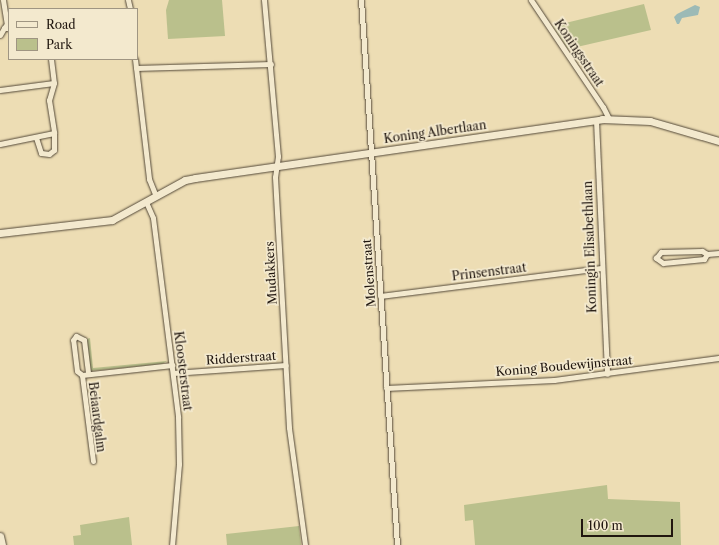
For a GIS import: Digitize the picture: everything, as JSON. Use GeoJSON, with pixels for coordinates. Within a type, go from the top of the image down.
{"type":"FeatureCollection","features":[{"type":"Feature","properties":{"kind":"main road","name":"Koning Albertlaan"},"geometry":{"type":"LineString","coordinates":[[0,233],[100,223],[116,219],[156,196],[190,179],[596,120],[636,119],[664,124],[719,141]]}},
{"type":"Feature","properties":{"kind":"main road"},"geometry":{"type":"LineString","coordinates":[[0,536],[2,545]]}},
{"type":"Feature","properties":{"kind":"street"},"geometry":{"type":"LineString","coordinates":[[0,35],[6,28],[7,24],[3,0]]}},
{"type":"Feature","properties":{"kind":"street","name":"Mudakkers"},"geometry":{"type":"LineString","coordinates":[[264,0],[271,64],[277,166],[275,176],[289,428],[305,545]]}},
{"type":"Feature","properties":{"kind":"street","name":"Molenstraat"},"geometry":{"type":"LineString","coordinates":[[360,0],[397,545]]}},
{"type":"Feature","properties":{"kind":"street","name":"Koningsstraat"},"geometry":{"type":"LineString","coordinates":[[531,0],[603,107],[608,119]]}},
{"type":"Feature","properties":{"kind":"street"},"geometry":{"type":"LineString","coordinates":[[36,138],[38,150],[49,154],[55,148],[48,100],[54,83],[51,60]]}},
{"type":"Feature","properties":{"kind":"street"},"geometry":{"type":"LineString","coordinates":[[135,60],[149,179],[156,196]]}},
{"type":"Feature","properties":{"kind":"street"},"geometry":{"type":"LineString","coordinates":[[136,68],[271,64]]}},
{"type":"Feature","properties":{"kind":"street"},"geometry":{"type":"LineString","coordinates":[[0,90],[54,83]]}},
{"type":"Feature","properties":{"kind":"street","name":"Koningin Elisabethlaan"},"geometry":{"type":"LineString","coordinates":[[596,120],[606,374]]}},
{"type":"Feature","properties":{"kind":"street"},"geometry":{"type":"LineString","coordinates":[[0,144],[54,134]]}},
{"type":"Feature","properties":{"kind":"street","name":"Kloosterstraat"},"geometry":{"type":"LineString","coordinates":[[146,202],[153,223],[173,373],[179,448],[172,545]]}},
{"type":"Feature","properties":{"kind":"street"},"geometry":{"type":"LineString","coordinates":[[707,254],[704,259],[663,263],[656,258],[661,252],[702,251],[707,254],[719,253]]}},
{"type":"Feature","properties":{"kind":"street","name":"Prinsenstraat"},"geometry":{"type":"LineString","coordinates":[[380,296],[601,268]]}},
{"type":"Feature","properties":{"kind":"street","name":"Beiaardgalm"},"geometry":{"type":"LineString","coordinates":[[93,461],[85,374],[84,340],[76,336],[73,340],[77,371],[85,374],[172,365]]}},
{"type":"Feature","properties":{"kind":"street","name":"Koning Boudewijnstraat"},"geometry":{"type":"LineString","coordinates":[[386,388],[530,382],[606,374],[719,358]]}},
{"type":"Feature","properties":{"kind":"street","name":"Ridderstraat"},"geometry":{"type":"LineString","coordinates":[[173,373],[286,365]]}},
{"type":"Feature","properties":{"kind":"green space"},"geometry":{"type":"Polygon","coordinates":[[[169,0],[222,0],[225,36],[168,39],[166,10],[169,0]]]}},
{"type":"Feature","properties":{"kind":"green space"},"geometry":{"type":"Polygon","coordinates":[[[644,4],[651,30],[568,49],[553,26],[644,4]]]}},
{"type":"Feature","properties":{"kind":"green space"},"geometry":{"type":"Polygon","coordinates":[[[90,338],[93,368],[167,361],[162,364],[90,371],[87,339],[90,338]]]}},
{"type":"Feature","properties":{"kind":"green space"},"geometry":{"type":"Polygon","coordinates":[[[607,485],[608,499],[680,502],[681,545],[475,545],[473,520],[465,521],[464,505],[607,485]]]}},
{"type":"Feature","properties":{"kind":"green space"},"geometry":{"type":"Polygon","coordinates":[[[129,517],[132,545],[74,545],[73,536],[81,535],[80,525],[129,517]]]}},
{"type":"Feature","properties":{"kind":"green space"},"geometry":{"type":"Polygon","coordinates":[[[299,526],[301,545],[227,545],[226,534],[299,526]]]}},
{"type":"Feature","properties":{"kind":"water"},"geometry":{"type":"Polygon","coordinates":[[[695,5],[700,7],[698,15],[682,18],[679,24],[677,24],[674,17],[695,5]]]}}]}
